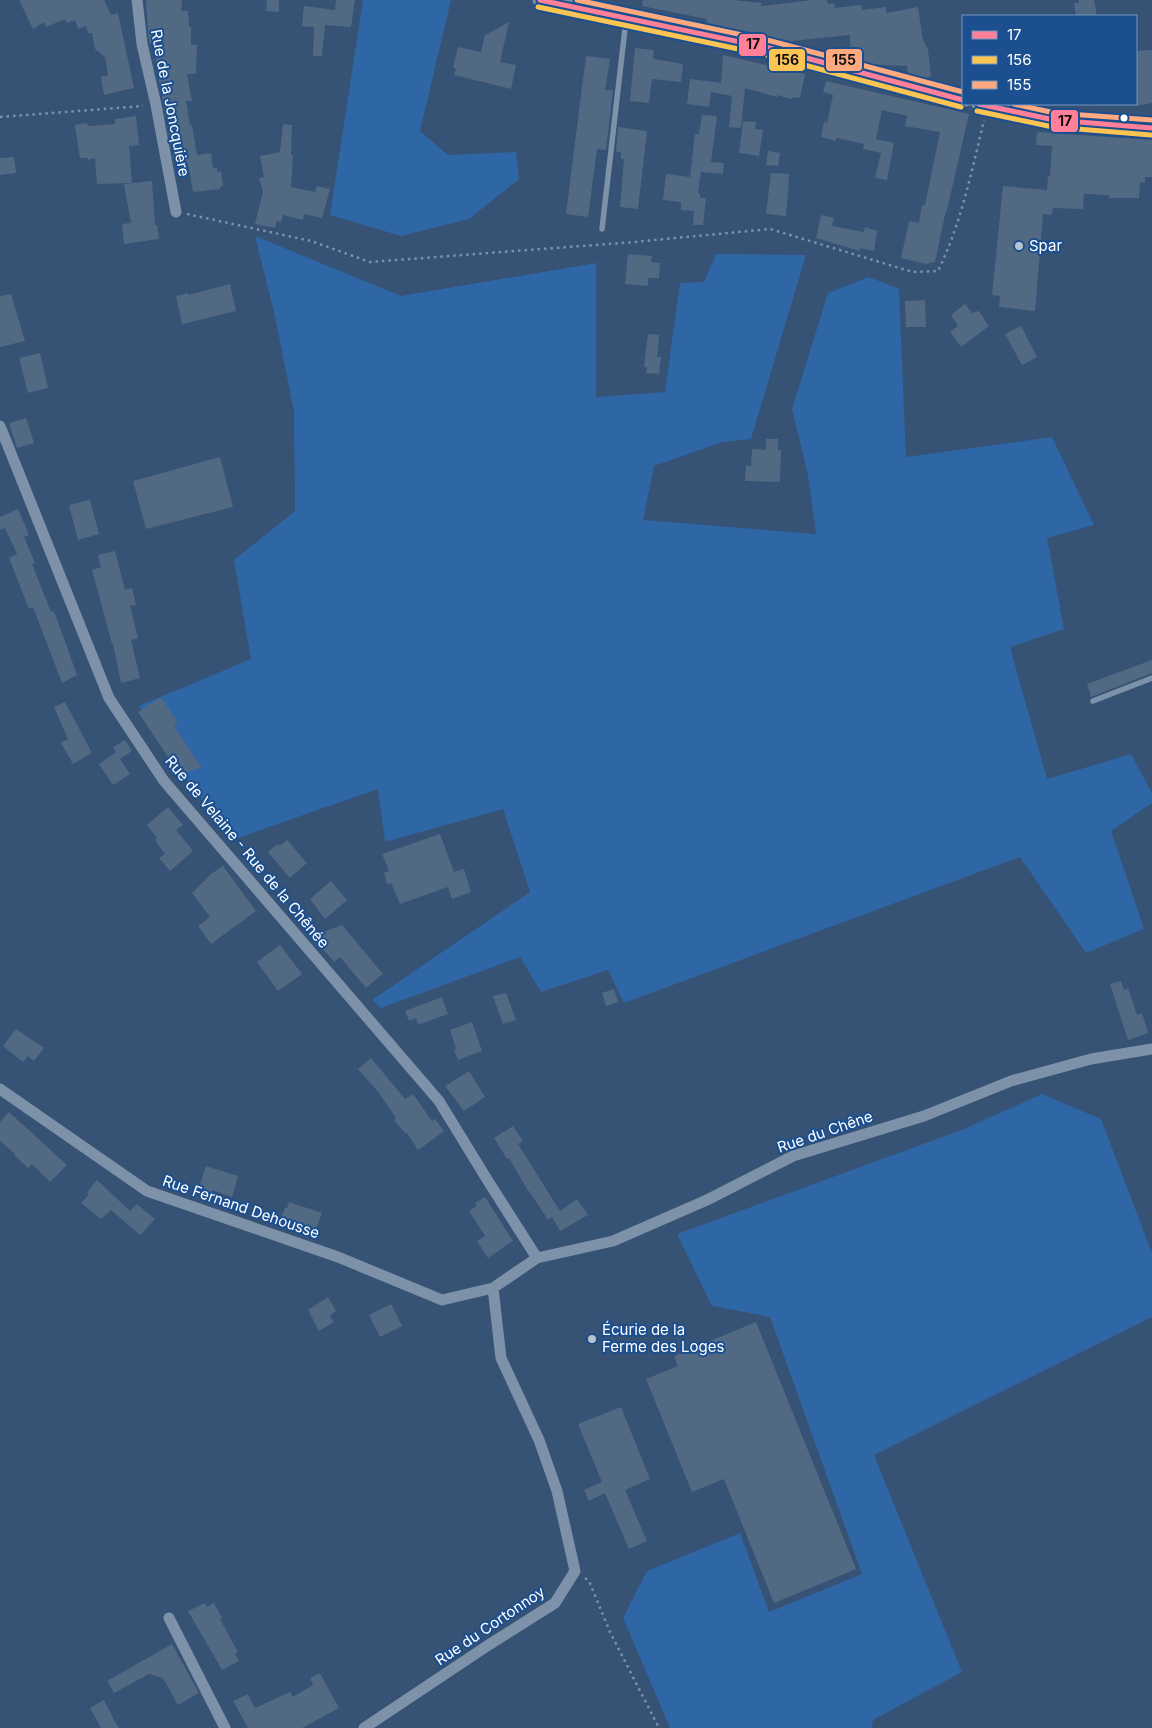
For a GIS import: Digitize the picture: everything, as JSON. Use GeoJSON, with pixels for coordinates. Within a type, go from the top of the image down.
{"type":"FeatureCollection","features":[{"type":"Feature","properties":{"kind":"main road"},"geometry":{"type":"LineString","coordinates":[[540,0],[769,48],[962,100]]}},
{"type":"Feature","properties":{"kind":"main road"},"geometry":{"type":"LineString","coordinates":[[983,105],[1054,120],[1152,128]]}},
{"type":"Feature","properties":{"kind":"street","name":"Rue de la Joncquière"},"geometry":{"type":"LineString","coordinates":[[137,0],[142,44],[156,105],[176,212]]}},
{"type":"Feature","properties":{"kind":"street","name":"Rue de Velaine - Rue de la Chênée"},"geometry":{"type":"LineString","coordinates":[[0,426],[109,698],[164,781],[439,1101],[537,1258]]}},
{"type":"Feature","properties":{"kind":"street","name":"Rue du Chêne"},"geometry":{"type":"LineString","coordinates":[[493,1288],[537,1258],[613,1240],[707,1200],[793,1156],[924,1116],[1011,1081],[1092,1060],[1152,1050]]}},
{"type":"Feature","properties":{"kind":"street","name":"Rue Fernand Dehousse"},"geometry":{"type":"LineString","coordinates":[[0,1089],[147,1191],[338,1257],[442,1300],[493,1288]]}},
{"type":"Feature","properties":{"kind":"street"},"geometry":{"type":"LineString","coordinates":[[493,1288],[501,1358],[539,1440],[554,1483],[575,1571]]}},
{"type":"Feature","properties":{"kind":"street","name":"Rue du Cortonnoy"},"geometry":{"type":"LineString","coordinates":[[364,1728],[555,1603],[575,1571]]}},
{"type":"Feature","properties":{"kind":"street"},"geometry":{"type":"LineString","coordinates":[[169,1618],[225,1728]]}},
{"type":"Feature","properties":{"kind":"lane"},"geometry":{"type":"LineString","coordinates":[[602,229],[626,18]]}},
{"type":"Feature","properties":{"kind":"lane"},"geometry":{"type":"LineString","coordinates":[[1093,701],[1152,678]]}},
{"type":"Feature","properties":{"kind":"path"},"geometry":{"type":"LineString","coordinates":[[0,117],[156,105]]}},
{"type":"Feature","properties":{"kind":"path"},"geometry":{"type":"LineString","coordinates":[[176,212],[311,241],[370,262],[770,230],[913,272],[938,271],[948,253],[967,188],[983,105]]}},
{"type":"Feature","properties":{"kind":"path"},"geometry":{"type":"LineString","coordinates":[[575,1571],[589,1580],[610,1632],[659,1728]]}},
{"type":"Feature","properties":{"kind":"shaded area"},"geometry":{"type":"Polygon","coordinates":[[[363,0],[451,0],[420,131],[448,155],[516,152],[519,179],[469,219],[401,236],[330,215],[363,0]]]}},
{"type":"Feature","properties":{"kind":"shaded area"},"geometry":{"type":"Polygon","coordinates":[[[255,236],[401,296],[596,263],[596,397],[665,392],[680,283],[704,282],[716,254],[806,255],[751,439],[722,442],[654,466],[643,520],[816,534],[808,475],[792,409],[828,293],[869,277],[899,289],[906,457],[1052,437],[1094,525],[1047,538],[1064,629],[1010,647],[1047,779],[1131,754],[1152,793],[1152,803],[1111,831],[1144,929],[1086,953],[1020,857],[624,1003],[608,970],[541,992],[520,957],[381,1008],[372,1000],[530,892],[503,809],[385,842],[378,789],[235,839],[178,770],[139,706],[251,659],[234,560],[295,511],[294,411],[275,316],[255,236]]]}},
{"type":"Feature","properties":{"kind":"shaded area"},"geometry":{"type":"Polygon","coordinates":[[[1042,1094],[1101,1119],[1152,1253],[1152,1317],[874,1455],[962,1672],[873,1720],[872,1728],[670,1728],[623,1618],[647,1571],[740,1533],[769,1612],[862,1574],[770,1317],[712,1306],[677,1234],[964,1129],[1042,1094]]]}},
{"type":"Feature","properties":{"kind":"building"},"geometry":{"type":"Polygon","coordinates":[[[19,0],[104,0],[111,15],[118,13],[134,88],[104,95],[101,77],[108,75],[105,57],[95,49],[92,33],[88,33],[86,26],[78,29],[75,20],[67,23],[65,19],[46,27],[44,22],[33,29],[19,0]]]}},
{"type":"Feature","properties":{"kind":"building"},"geometry":{"type":"Polygon","coordinates":[[[146,0],[182,0],[181,11],[188,11],[189,27],[191,27],[191,45],[197,45],[196,74],[187,74],[192,101],[186,101],[190,125],[192,125],[197,155],[211,153],[213,168],[217,168],[217,172],[221,171],[223,186],[220,189],[193,192],[188,163],[175,165],[156,65],[155,43],[149,43],[146,0]]]}},
{"type":"Feature","properties":{"kind":"building"},"geometry":{"type":"Polygon","coordinates":[[[267,0],[279,0],[279,12],[266,11],[267,0]]]}},
{"type":"Feature","properties":{"kind":"building"},"geometry":{"type":"Polygon","coordinates":[[[336,0],[355,0],[351,27],[325,25],[322,56],[313,56],[314,27],[302,26],[304,6],[335,10],[336,0]]]}},
{"type":"Feature","properties":{"kind":"building"},"geometry":{"type":"Polygon","coordinates":[[[643,0],[733,0],[762,3],[761,6],[827,0],[828,4],[834,3],[835,8],[861,5],[862,10],[886,7],[886,13],[918,7],[923,40],[928,49],[931,77],[921,78],[908,75],[907,66],[865,64],[851,60],[850,35],[791,41],[751,35],[739,32],[740,30],[722,28],[722,26],[707,23],[707,19],[642,6],[643,0]]]}},
{"type":"Feature","properties":{"kind":"building"},"geometry":{"type":"Polygon","coordinates":[[[1079,0],[1094,0],[1097,15],[1076,15],[1074,3],[1079,3],[1079,0]]]}},
{"type":"Feature","properties":{"kind":"building"},"geometry":{"type":"Polygon","coordinates":[[[509,22],[500,62],[516,65],[511,89],[454,75],[456,69],[453,68],[458,47],[481,52],[485,35],[509,22]]]}},
{"type":"Feature","properties":{"kind":"building"},"geometry":{"type":"Polygon","coordinates":[[[635,48],[654,50],[653,59],[683,64],[681,82],[652,79],[649,103],[630,101],[635,48]]]}},
{"type":"Feature","properties":{"kind":"building"},"geometry":{"type":"Polygon","coordinates":[[[1152,50],[1152,103],[1136,106],[1137,105],[1137,51],[1152,50]]]}},
{"type":"Feature","properties":{"kind":"building"},"geometry":{"type":"Polygon","coordinates":[[[723,55],[805,74],[800,98],[793,97],[792,99],[777,95],[777,97],[745,88],[741,128],[729,127],[732,96],[711,92],[709,107],[687,104],[690,79],[721,83],[723,55]]]}},
{"type":"Feature","properties":{"kind":"building"},"geometry":{"type":"Polygon","coordinates":[[[586,56],[610,59],[605,90],[613,90],[606,150],[597,149],[588,217],[566,214],[586,56]]]}},
{"type":"Feature","properties":{"kind":"building"},"geometry":{"type":"Polygon","coordinates":[[[826,81],[969,114],[935,262],[926,264],[901,258],[909,221],[919,223],[922,205],[925,205],[940,132],[905,126],[907,116],[882,110],[876,139],[894,143],[887,180],[875,178],[881,153],[863,149],[864,144],[836,138],[836,141],[821,137],[824,122],[827,123],[833,95],[823,92],[826,81]]]}},
{"type":"Feature","properties":{"kind":"building"},"geometry":{"type":"Polygon","coordinates":[[[702,115],[717,116],[711,162],[724,163],[723,174],[701,172],[698,193],[700,198],[706,198],[703,225],[693,225],[694,211],[681,210],[681,202],[663,200],[666,174],[690,177],[695,134],[699,134],[702,115]]]}},
{"type":"Feature","properties":{"kind":"building"},"geometry":{"type":"Polygon","coordinates":[[[136,116],[139,145],[129,146],[132,183],[97,184],[95,158],[88,160],[88,158],[80,158],[75,125],[87,123],[88,126],[115,124],[115,119],[136,116]]]}},
{"type":"Feature","properties":{"kind":"building"},"geometry":{"type":"Polygon","coordinates":[[[743,121],[756,122],[755,129],[763,130],[759,156],[739,153],[743,121]]]}},
{"type":"Feature","properties":{"kind":"building"},"geometry":{"type":"Polygon","coordinates":[[[283,124],[292,125],[291,187],[315,192],[317,186],[330,189],[322,218],[304,214],[303,220],[283,215],[281,222],[277,221],[275,228],[255,224],[263,192],[259,178],[264,177],[260,156],[280,152],[283,124]]]}},
{"type":"Feature","properties":{"kind":"building"},"geometry":{"type":"Polygon","coordinates":[[[618,127],[647,131],[638,209],[620,207],[624,159],[621,159],[621,152],[616,152],[618,127]]]}},
{"type":"Feature","properties":{"kind":"building"},"geometry":{"type":"Polygon","coordinates":[[[1037,132],[1152,140],[1152,177],[1145,177],[1145,183],[1140,182],[1139,198],[1109,198],[1109,195],[1084,194],[1083,209],[1053,208],[1052,215],[1043,214],[1035,311],[999,307],[1000,296],[992,295],[1003,186],[1047,190],[1052,146],[1036,145],[1037,132]]]}},
{"type":"Feature","properties":{"kind":"building"},"geometry":{"type":"Polygon","coordinates":[[[768,151],[780,153],[778,166],[766,165],[768,151]]]}},
{"type":"Feature","properties":{"kind":"building"},"geometry":{"type":"Polygon","coordinates":[[[14,157],[16,173],[0,175],[0,158],[14,157]]]}},
{"type":"Feature","properties":{"kind":"building"},"geometry":{"type":"Polygon","coordinates":[[[771,173],[789,174],[786,216],[766,214],[771,173]]]}},
{"type":"Feature","properties":{"kind":"building"},"geometry":{"type":"Polygon","coordinates":[[[152,181],[155,225],[157,225],[159,239],[124,244],[122,224],[131,223],[124,184],[152,181]]]}},
{"type":"Feature","properties":{"kind":"building"},"geometry":{"type":"Polygon","coordinates":[[[821,215],[834,218],[832,226],[864,232],[865,227],[877,231],[874,251],[860,248],[860,251],[816,238],[821,215]]]}},
{"type":"Feature","properties":{"kind":"building"},"geometry":{"type":"Polygon","coordinates":[[[628,254],[652,256],[651,262],[660,263],[659,278],[648,278],[648,286],[625,284],[628,254]]]}},
{"type":"Feature","properties":{"kind":"building"},"geometry":{"type":"Polygon","coordinates":[[[230,284],[236,311],[182,324],[176,296],[188,293],[188,295],[230,284]]]}},
{"type":"Feature","properties":{"kind":"building"},"geometry":{"type":"Polygon","coordinates":[[[11,294],[25,341],[0,347],[0,296],[11,294]]]}},
{"type":"Feature","properties":{"kind":"building"},"geometry":{"type":"Polygon","coordinates":[[[925,300],[926,327],[906,327],[905,301],[925,300]]]}},
{"type":"Feature","properties":{"kind":"building"},"geometry":{"type":"Polygon","coordinates":[[[965,304],[972,313],[979,311],[989,326],[961,347],[950,332],[958,326],[951,315],[965,304]]]}},
{"type":"Feature","properties":{"kind":"building"},"geometry":{"type":"Polygon","coordinates":[[[1021,326],[1037,357],[1022,365],[1005,334],[1021,326]]]}},
{"type":"Feature","properties":{"kind":"building"},"geometry":{"type":"Polygon","coordinates":[[[648,334],[659,335],[657,357],[661,357],[659,374],[646,373],[647,367],[644,367],[648,334]]]}},
{"type":"Feature","properties":{"kind":"building"},"geometry":{"type":"Polygon","coordinates":[[[40,353],[48,388],[28,393],[19,358],[40,353]]]}},
{"type":"Feature","properties":{"kind":"building"},"geometry":{"type":"Polygon","coordinates":[[[26,418],[34,443],[17,448],[9,423],[26,418]]]}},
{"type":"Feature","properties":{"kind":"building"},"geometry":{"type":"Polygon","coordinates":[[[766,439],[778,439],[778,450],[781,450],[780,482],[745,481],[746,465],[751,466],[752,449],[766,450],[766,439]]]}},
{"type":"Feature","properties":{"kind":"building"},"geometry":{"type":"Polygon","coordinates":[[[220,457],[233,507],[146,529],[133,481],[220,457]]]}},
{"type":"Feature","properties":{"kind":"building"},"geometry":{"type":"Polygon","coordinates":[[[90,500],[99,534],[78,540],[69,505],[90,500]]]}},
{"type":"Feature","properties":{"kind":"building"},"geometry":{"type":"Polygon","coordinates":[[[18,509],[29,535],[24,537],[35,563],[32,564],[51,612],[54,611],[77,675],[62,683],[33,607],[29,609],[9,558],[17,554],[5,528],[0,530],[0,517],[18,509]]]}},
{"type":"Feature","properties":{"kind":"building"},"geometry":{"type":"Polygon","coordinates":[[[115,551],[125,590],[132,588],[136,605],[130,606],[138,638],[131,640],[140,678],[121,683],[113,644],[92,570],[101,567],[98,555],[115,551]]]}},
{"type":"Feature","properties":{"kind":"building"},"geometry":{"type":"Polygon","coordinates":[[[1152,660],[1152,673],[1091,697],[1087,684],[1152,660]]]}},
{"type":"Feature","properties":{"kind":"building"},"geometry":{"type":"Polygon","coordinates":[[[161,697],[178,723],[174,726],[201,767],[180,775],[138,712],[161,697]]]}},
{"type":"Feature","properties":{"kind":"building"},"geometry":{"type":"Polygon","coordinates":[[[65,702],[92,753],[73,764],[61,743],[68,739],[54,707],[65,702]]]}},
{"type":"Feature","properties":{"kind":"building"},"geometry":{"type":"Polygon","coordinates":[[[125,740],[132,751],[120,759],[130,774],[113,785],[99,764],[116,752],[113,747],[125,740]]]}},
{"type":"Feature","properties":{"kind":"building"},"geometry":{"type":"Polygon","coordinates":[[[168,807],[183,825],[176,830],[193,851],[170,871],[159,858],[165,854],[155,840],[157,838],[147,825],[168,807]]]}},
{"type":"Feature","properties":{"kind":"building"},"geometry":{"type":"Polygon","coordinates":[[[440,834],[454,872],[464,869],[471,892],[452,899],[448,887],[400,904],[391,883],[387,884],[384,873],[389,871],[382,854],[440,834]]]}},
{"type":"Feature","properties":{"kind":"building"},"geometry":{"type":"Polygon","coordinates":[[[287,840],[307,863],[290,878],[268,852],[287,840]]]}},
{"type":"Feature","properties":{"kind":"building"},"geometry":{"type":"Polygon","coordinates":[[[223,866],[256,911],[211,944],[198,926],[210,917],[192,893],[211,874],[223,866]]]}},
{"type":"Feature","properties":{"kind":"building"},"geometry":{"type":"Polygon","coordinates":[[[331,881],[347,900],[325,919],[310,899],[331,881]]]}},
{"type":"Feature","properties":{"kind":"building"},"geometry":{"type":"Polygon","coordinates":[[[342,925],[383,974],[366,988],[340,957],[334,962],[312,936],[342,925]]]}},
{"type":"Feature","properties":{"kind":"building"},"geometry":{"type":"Polygon","coordinates":[[[280,945],[302,974],[278,991],[257,962],[280,945]]]}},
{"type":"Feature","properties":{"kind":"building"},"geometry":{"type":"Polygon","coordinates":[[[1121,981],[1124,990],[1128,988],[1137,1015],[1142,1013],[1148,1033],[1128,1040],[1110,984],[1121,981]]]}},
{"type":"Feature","properties":{"kind":"building"},"geometry":{"type":"Polygon","coordinates":[[[614,989],[618,1002],[606,1006],[602,993],[614,989]]]}},
{"type":"Feature","properties":{"kind":"building"},"geometry":{"type":"Polygon","coordinates":[[[506,993],[516,1020],[503,1024],[493,996],[506,993]]]}},
{"type":"Feature","properties":{"kind":"building"},"geometry":{"type":"Polygon","coordinates":[[[442,997],[448,1014],[418,1025],[416,1018],[409,1021],[405,1011],[442,997]]]}},
{"type":"Feature","properties":{"kind":"building"},"geometry":{"type":"Polygon","coordinates":[[[472,1022],[482,1051],[458,1060],[450,1030],[472,1022]]]}},
{"type":"Feature","properties":{"kind":"building"},"geometry":{"type":"Polygon","coordinates":[[[16,1029],[44,1048],[34,1061],[28,1056],[23,1062],[3,1046],[16,1029]]]}},
{"type":"Feature","properties":{"kind":"building"},"geometry":{"type":"Polygon","coordinates":[[[371,1058],[405,1099],[413,1094],[432,1121],[435,1119],[444,1131],[418,1150],[407,1133],[394,1120],[396,1118],[379,1093],[358,1069],[371,1058]]]}},
{"type":"Feature","properties":{"kind":"building"},"geometry":{"type":"Polygon","coordinates":[[[469,1071],[485,1097],[464,1111],[445,1086],[469,1071]]]}},
{"type":"Feature","properties":{"kind":"building"},"geometry":{"type":"Polygon","coordinates":[[[9,1112],[67,1165],[50,1182],[32,1164],[28,1168],[0,1141],[0,1122],[9,1112]]]}},
{"type":"Feature","properties":{"kind":"building"},"geometry":{"type":"Polygon","coordinates":[[[513,1126],[523,1141],[518,1144],[560,1211],[577,1199],[588,1215],[560,1231],[552,1217],[548,1220],[509,1158],[507,1159],[494,1138],[513,1126]]]}},
{"type":"Feature","properties":{"kind":"building"},"geometry":{"type":"Polygon","coordinates":[[[206,1166],[238,1176],[232,1197],[213,1190],[210,1195],[198,1191],[206,1166]]]}},
{"type":"Feature","properties":{"kind":"building"},"geometry":{"type":"Polygon","coordinates":[[[97,1180],[130,1211],[137,1204],[155,1219],[140,1235],[111,1210],[101,1219],[81,1203],[97,1180]]]}},
{"type":"Feature","properties":{"kind":"building"},"geometry":{"type":"Polygon","coordinates":[[[485,1197],[513,1241],[488,1258],[477,1241],[485,1236],[469,1211],[477,1206],[475,1203],[485,1197]]]}},
{"type":"Feature","properties":{"kind":"building"},"geometry":{"type":"Polygon","coordinates":[[[289,1202],[322,1213],[316,1229],[293,1221],[291,1224],[280,1220],[289,1202]]]}},
{"type":"Feature","properties":{"kind":"building"},"geometry":{"type":"Polygon","coordinates":[[[328,1297],[336,1311],[330,1316],[334,1322],[319,1331],[308,1310],[328,1297]]]}},
{"type":"Feature","properties":{"kind":"building"},"geometry":{"type":"Polygon","coordinates":[[[391,1304],[402,1326],[380,1337],[369,1315],[391,1304]]]}},
{"type":"Feature","properties":{"kind":"building"},"geometry":{"type":"Polygon","coordinates":[[[756,1322],[856,1569],[774,1603],[724,1479],[692,1492],[646,1379],[678,1366],[674,1356],[756,1322]]]}},
{"type":"Feature","properties":{"kind":"building"},"geometry":{"type":"Polygon","coordinates":[[[621,1407],[650,1479],[625,1490],[647,1541],[629,1549],[605,1493],[589,1501],[584,1490],[602,1482],[578,1424],[621,1407]]]}},
{"type":"Feature","properties":{"kind":"building"},"geometry":{"type":"Polygon","coordinates":[[[205,1603],[207,1607],[214,1603],[222,1618],[220,1619],[238,1652],[235,1654],[239,1661],[222,1670],[188,1611],[205,1603]]]}},
{"type":"Feature","properties":{"kind":"building"},"geometry":{"type":"Polygon","coordinates":[[[172,1644],[199,1693],[178,1705],[163,1678],[149,1674],[114,1693],[107,1681],[172,1644]]]}},
{"type":"Feature","properties":{"kind":"building"},"geometry":{"type":"Polygon","coordinates":[[[320,1673],[339,1708],[302,1728],[248,1728],[233,1701],[248,1694],[255,1708],[290,1692],[293,1697],[313,1685],[310,1678],[320,1673]]]}},
{"type":"Feature","properties":{"kind":"building"},"geometry":{"type":"Polygon","coordinates":[[[104,1700],[119,1728],[101,1728],[90,1708],[104,1700]]]}},
{"type":"Feature","properties":{"kind":"transit line","name":"17"},"geometry":{"type":"LineString","coordinates":[[540,0],[769,48],[962,100]]}},
{"type":"Feature","properties":{"kind":"transit line","name":"155"},"geometry":{"type":"LineString","coordinates":[[577,0],[771,41],[962,92]]}},
{"type":"Feature","properties":{"kind":"transit line","name":"156"},"geometry":{"type":"LineString","coordinates":[[538,7],[767,55],[961,107]]}},
{"type":"Feature","properties":{"kind":"transit line","name":"17"},"geometry":{"type":"LineString","coordinates":[[984,105],[1054,120],[1152,128]]}},
{"type":"Feature","properties":{"kind":"transit line","name":"155"},"geometry":{"type":"LineString","coordinates":[[1019,105],[1055,113],[1152,120]]}},
{"type":"Feature","properties":{"kind":"transit line","name":"156"},"geometry":{"type":"LineString","coordinates":[[977,111],[1053,127],[1151,135]]}},
{"type":"Feature","properties":{"kind":"place","name":"Spar"},"geometry":{"type":"Point","coordinates":[1019,246]}},
{"type":"Feature","properties":{"kind":"place","name":"Écurie de la Ferme des Loges"},"geometry":{"type":"Point","coordinates":[592,1339]}}]}
